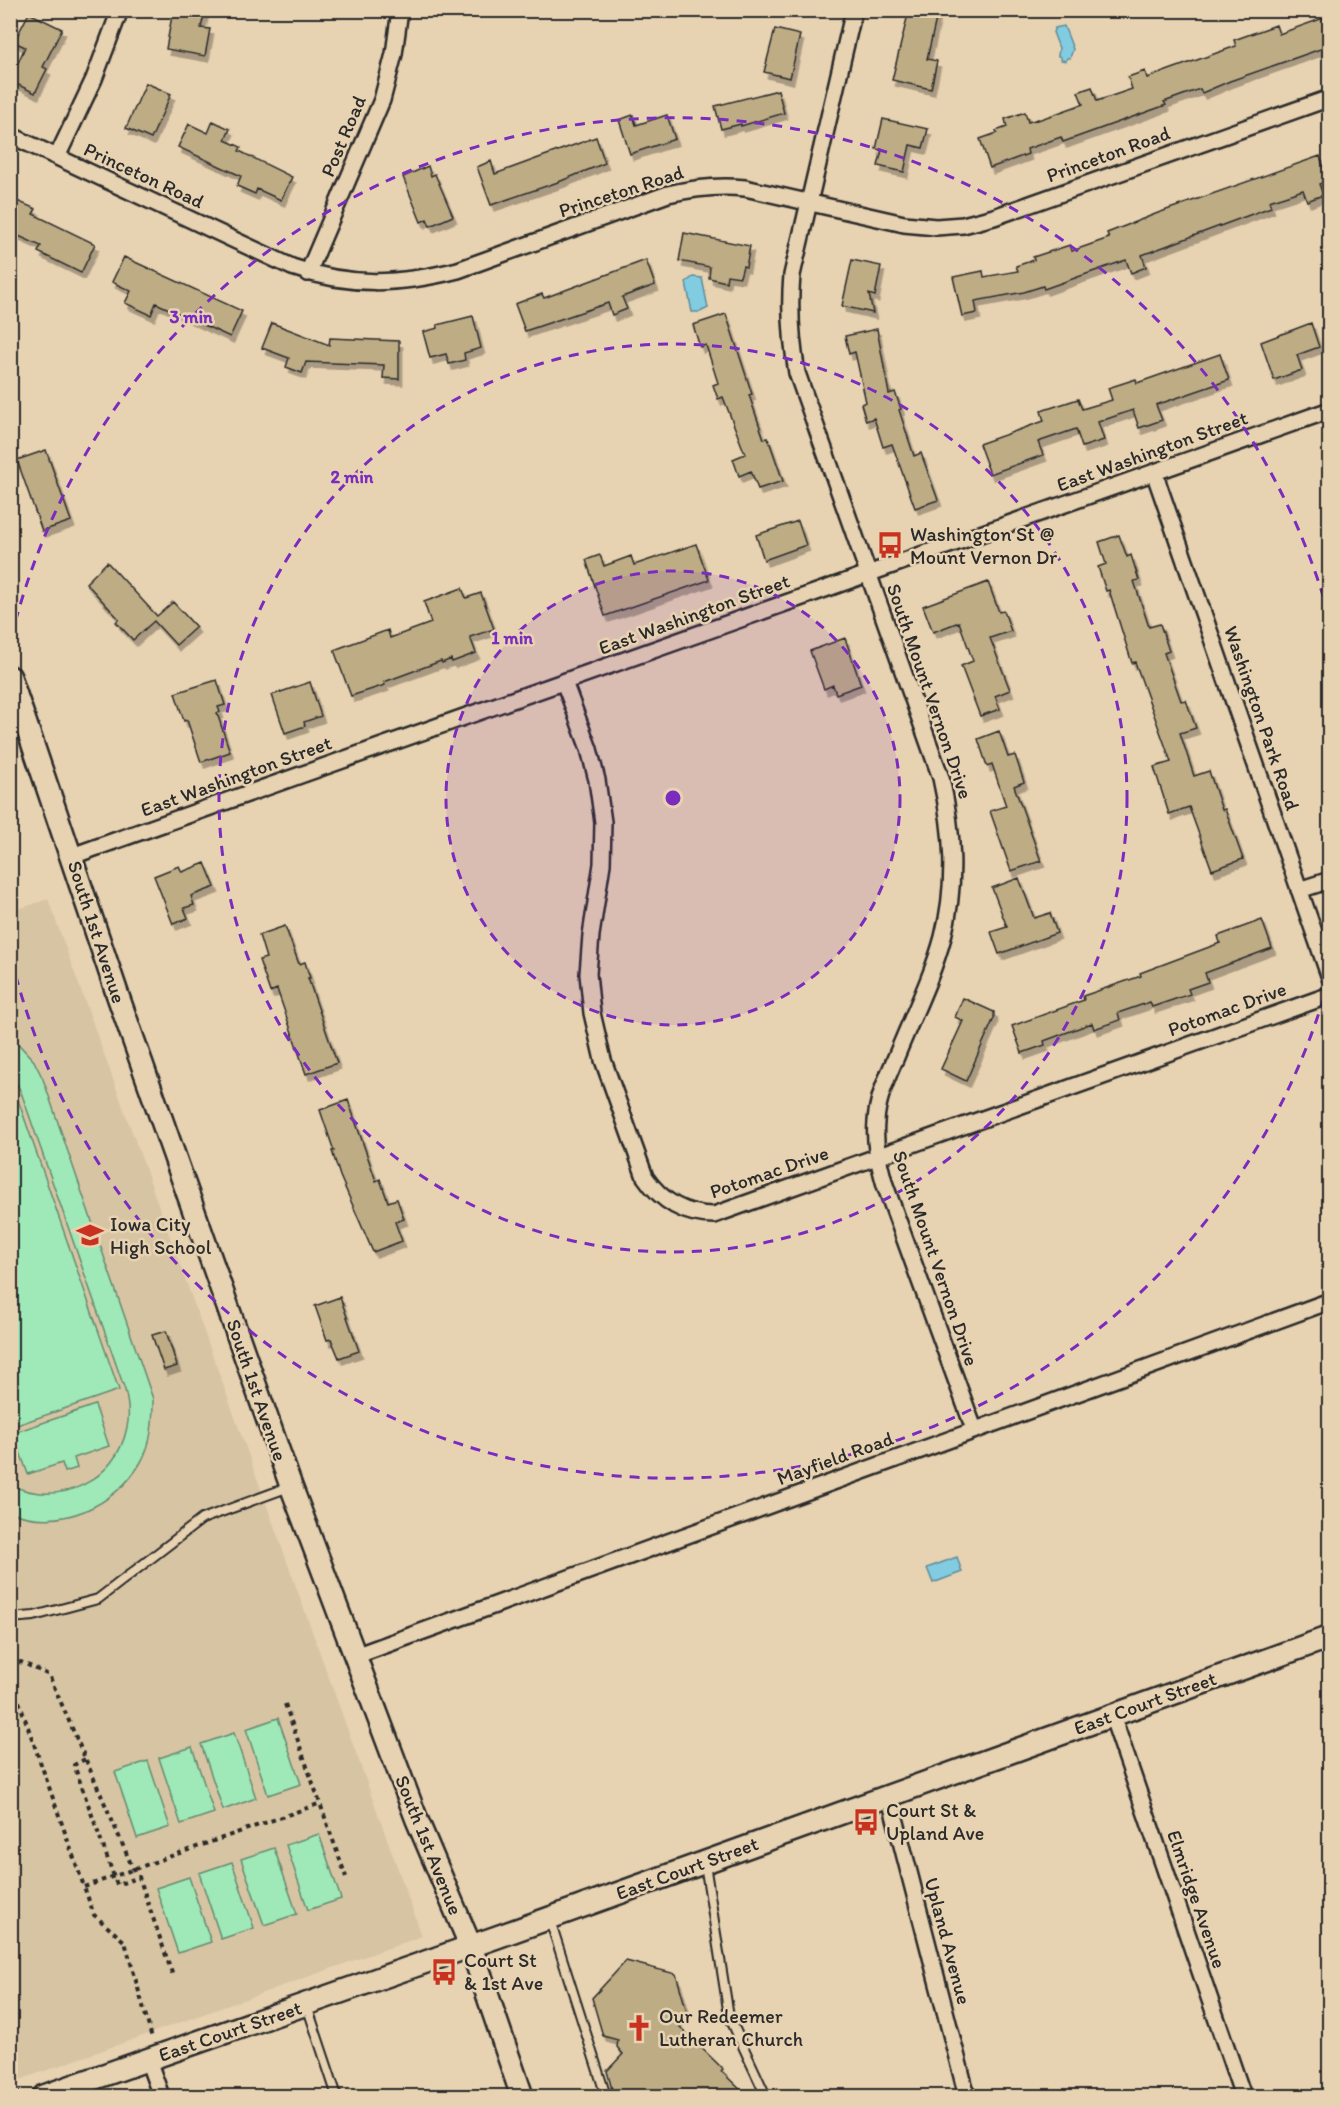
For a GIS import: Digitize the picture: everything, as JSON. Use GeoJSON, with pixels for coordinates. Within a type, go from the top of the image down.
{"type":"FeatureCollection","features":[{"type":"Feature","properties":{"kind":"main road","name":"South 1st Avenue"},"geometry":{"type":"LineString","coordinates":[[10,677],[72,856],[118,999],[291,1486],[417,1820],[471,1947],[522,2097]]}},
{"type":"Feature","properties":{"kind":"main road","name":"East Court Street"},"geometry":{"type":"LineString","coordinates":[[44,2097],[471,1947],[1329,1637]]}},
{"type":"Feature","properties":{"kind":"street"},"geometry":{"type":"LineString","coordinates":[[57,157],[94,79],[120,10]]}},
{"type":"Feature","properties":{"kind":"street","name":"Post Road"},"geometry":{"type":"LineString","coordinates":[[308,273],[382,100],[394,54],[400,10]]}},
{"type":"Feature","properties":{"kind":"street","name":"South Mount Vernon Drive"},"geometry":{"type":"LineString","coordinates":[[854,10],[792,275],[789,307],[791,340],[797,373],[941,778],[950,817],[953,857],[951,897],[943,936],[934,965],[881,1092],[876,1120],[877,1157],[885,1185],[974,1429]]}},
{"type":"Feature","properties":{"kind":"street","name":"Princeton Road"},"geometry":{"type":"LineString","coordinates":[[10,135],[308,273],[357,282],[391,283],[458,270],[668,194],[695,188],[723,186],[745,188],[904,224],[936,227],[963,225],[994,217],[1329,98]]}},
{"type":"Feature","properties":{"kind":"street","name":"East Washington Street"},"geometry":{"type":"LineString","coordinates":[[72,856],[1329,410]]}},
{"type":"Feature","properties":{"kind":"street","name":"Washington Park Road"},"geometry":{"type":"LineString","coordinates":[[1154,472],[1329,978]]}},
{"type":"Feature","properties":{"kind":"street","name":"Potomac Drive"},"geometry":{"type":"LineString","coordinates":[[564,682],[589,749],[597,780],[603,822],[602,864],[591,935],[588,974],[592,1013],[603,1060],[645,1177],[653,1189],[666,1201],[683,1211],[714,1215],[1329,995]]}},
{"type":"Feature","properties":{"kind":"street"},"geometry":{"type":"LineString","coordinates":[[1299,890],[1329,880]]}},
{"type":"Feature","properties":{"kind":"street","name":"Mayfield Road"},"geometry":{"type":"LineString","coordinates":[[355,1656],[1329,1301]]}},
{"type":"Feature","properties":{"kind":"street","name":"Elmridge Avenue"},"geometry":{"type":"LineString","coordinates":[[1112,1715],[1243,2097]]}},
{"type":"Feature","properties":{"kind":"street","name":"Upland Avenue"},"geometry":{"type":"LineString","coordinates":[[889,1795],[967,2097]]}},
{"type":"Feature","properties":{"kind":"street"},"geometry":{"type":"LineString","coordinates":[[148,2060],[160,2097]]}},
{"type":"Feature","properties":{"kind":"lane"},"geometry":{"type":"LineString","coordinates":[[10,1618],[34,1616],[98,1599],[201,1519],[291,1486]]}},
{"type":"Feature","properties":{"kind":"lane"},"geometry":{"type":"LineString","coordinates":[[705,1862],[729,2016],[766,2097]]}},
{"type":"Feature","properties":{"kind":"lane"},"geometry":{"type":"LineString","coordinates":[[550,1918],[606,2097]]}},
{"type":"Feature","properties":{"kind":"lane"},"geometry":{"type":"LineString","coordinates":[[307,2004],[337,2097]]}},
{"type":"Feature","properties":{"kind":"lane"},"geometry":{"type":"LineString","coordinates":[[10,2083],[15,2097]]}},
{"type":"Feature","properties":{"kind":"path"},"geometry":{"type":"LineString","coordinates":[[10,1665],[21,1662],[49,1675],[134,1871]]}},
{"type":"Feature","properties":{"kind":"path"},"geometry":{"type":"LineString","coordinates":[[10,1676],[94,1915],[125,1942],[152,2038]]}},
{"type":"Feature","properties":{"kind":"path"},"geometry":{"type":"LineString","coordinates":[[285,1704],[346,1877]]}},
{"type":"Feature","properties":{"kind":"path"},"geometry":{"type":"LineString","coordinates":[[85,1759],[74,1765],[117,1885],[139,1877],[173,1976]]}},
{"type":"Feature","properties":{"kind":"path"},"geometry":{"type":"LineString","coordinates":[[84,1887],[321,1803]]}},
{"type":"Feature","properties":{"kind":"shaded area","name":"Iowa City High School"},"geometry":{"type":"Polygon","coordinates":[[[48,899],[422,1936],[11,2083],[10,912],[48,899]]]}},
{"type":"Feature","properties":{"kind":"green space"},"geometry":{"type":"Polygon","coordinates":[[[11,1036],[34,1061],[43,1079],[153,1399],[148,1447],[130,1478],[117,1491],[84,1511],[66,1517],[48,1519],[11,1512],[11,1485],[29,1491],[48,1493],[66,1491],[83,1485],[99,1475],[121,1446],[128,1422],[128,1409],[125,1390],[21,1092],[11,1072],[11,1036]]]}},
{"type":"Feature","properties":{"kind":"green space"},"geometry":{"type":"Polygon","coordinates":[[[16,1094],[119,1390],[11,1427],[10,1096],[16,1094]]]}},
{"type":"Feature","properties":{"kind":"green space"},"geometry":{"type":"Polygon","coordinates":[[[95,1405],[109,1446],[74,1458],[77,1468],[65,1472],[62,1463],[28,1474],[13,1433],[95,1405]]]}},
{"type":"Feature","properties":{"kind":"green space"},"geometry":{"type":"Polygon","coordinates":[[[278,1718],[301,1784],[268,1795],[246,1729],[278,1718]]]}},
{"type":"Feature","properties":{"kind":"green space"},"geometry":{"type":"Polygon","coordinates":[[[234,1733],[256,1798],[223,1810],[201,1744],[234,1733]]]}},
{"type":"Feature","properties":{"kind":"green space"},"geometry":{"type":"Polygon","coordinates":[[[192,1747],[214,1813],[181,1824],[159,1758],[192,1747]]]}},
{"type":"Feature","properties":{"kind":"green space"},"geometry":{"type":"Polygon","coordinates":[[[148,1761],[170,1827],[137,1838],[115,1772],[148,1761]]]}},
{"type":"Feature","properties":{"kind":"green space"},"geometry":{"type":"Polygon","coordinates":[[[319,1834],[341,1899],[308,1910],[286,1845],[319,1834]]]}},
{"type":"Feature","properties":{"kind":"green space"},"geometry":{"type":"Polygon","coordinates":[[[274,1848],[297,1914],[264,1925],[241,1859],[274,1848]]]}},
{"type":"Feature","properties":{"kind":"green space"},"geometry":{"type":"Polygon","coordinates":[[[232,1862],[254,1928],[221,1939],[199,1873],[232,1862]]]}},
{"type":"Feature","properties":{"kind":"green space"},"geometry":{"type":"Polygon","coordinates":[[[189,1877],[211,1942],[178,1953],[156,1888],[189,1877]]]}},
{"type":"Feature","properties":{"kind":"water"},"geometry":{"type":"Polygon","coordinates":[[[1064,26],[1073,49],[1070,58],[1066,61],[1061,60],[1058,56],[1059,48],[1053,32],[1055,28],[1064,26]]]}},
{"type":"Feature","properties":{"kind":"water"},"geometry":{"type":"Polygon","coordinates":[[[693,277],[702,278],[708,308],[700,312],[692,312],[686,282],[693,277]]]}},
{"type":"Feature","properties":{"kind":"water"},"geometry":{"type":"Polygon","coordinates":[[[957,1557],[962,1572],[933,1583],[927,1568],[957,1557]]]}},
{"type":"Feature","properties":{"kind":"building"},"geometry":{"type":"Polygon","coordinates":[[[173,10],[205,10],[201,28],[210,29],[205,56],[166,49],[173,10]]]}},
{"type":"Feature","properties":{"kind":"building"},"geometry":{"type":"Polygon","coordinates":[[[909,10],[938,10],[927,59],[937,61],[931,89],[892,80],[909,10]]]}},
{"type":"Feature","properties":{"kind":"building"},"geometry":{"type":"Polygon","coordinates":[[[29,13],[62,29],[43,67],[47,69],[35,93],[10,81],[25,47],[14,42],[29,13]]]}},
{"type":"Feature","properties":{"kind":"building"},"geometry":{"type":"Polygon","coordinates":[[[1329,16],[1329,46],[1202,93],[1200,89],[1164,102],[1166,105],[1063,142],[1061,137],[1027,149],[1028,154],[990,168],[980,139],[1007,127],[1005,119],[1025,112],[1028,122],[1038,120],[1083,104],[1078,92],[1092,87],[1097,101],[1132,89],[1128,77],[1145,71],[1147,78],[1236,46],[1234,40],[1276,25],[1279,34],[1329,16]]]}},
{"type":"Feature","properties":{"kind":"building"},"geometry":{"type":"Polygon","coordinates":[[[775,29],[800,35],[790,78],[764,72],[775,29]]]}},
{"type":"Feature","properties":{"kind":"building"},"geometry":{"type":"Polygon","coordinates":[[[146,83],[171,94],[151,139],[126,128],[146,83]]]}},
{"type":"Feature","properties":{"kind":"building"},"geometry":{"type":"Polygon","coordinates":[[[778,90],[784,113],[741,126],[741,124],[721,129],[715,106],[778,90]]]}},
{"type":"Feature","properties":{"kind":"building"},"geometry":{"type":"Polygon","coordinates":[[[633,115],[636,125],[667,115],[675,139],[630,154],[619,120],[633,115]]]}},
{"type":"Feature","properties":{"kind":"building"},"geometry":{"type":"Polygon","coordinates":[[[883,119],[928,129],[923,148],[910,145],[904,172],[878,166],[882,150],[876,149],[883,119]]]}},
{"type":"Feature","properties":{"kind":"building"},"geometry":{"type":"Polygon","coordinates":[[[213,121],[230,129],[225,140],[241,147],[239,151],[292,177],[281,200],[257,189],[255,194],[237,186],[241,176],[178,147],[189,124],[208,133],[213,121]]]}},
{"type":"Feature","properties":{"kind":"building"},"geometry":{"type":"Polygon","coordinates":[[[596,137],[605,163],[491,205],[477,167],[491,161],[495,174],[596,137]]]}},
{"type":"Feature","properties":{"kind":"building"},"geometry":{"type":"Polygon","coordinates":[[[1320,156],[1328,181],[1319,184],[1323,195],[1307,201],[1303,190],[1269,201],[1271,207],[1142,255],[1146,267],[1131,273],[1126,260],[1044,289],[1043,286],[975,301],[977,313],[962,316],[953,277],[983,271],[984,277],[1018,271],[1016,266],[1034,260],[1033,257],[1070,245],[1072,251],[1109,238],[1107,233],[1158,213],[1320,156]]]}},
{"type":"Feature","properties":{"kind":"building"},"geometry":{"type":"Polygon","coordinates":[[[428,166],[431,176],[435,174],[453,216],[430,226],[427,219],[421,222],[403,177],[428,166]]]}},
{"type":"Feature","properties":{"kind":"building"},"geometry":{"type":"Polygon","coordinates":[[[10,198],[36,209],[33,214],[95,244],[81,273],[38,252],[41,246],[10,232],[10,198]]]}},
{"type":"Feature","properties":{"kind":"building"},"geometry":{"type":"Polygon","coordinates":[[[684,233],[750,246],[746,267],[743,266],[740,277],[727,275],[726,282],[709,278],[710,267],[679,261],[684,233]]]}},
{"type":"Feature","properties":{"kind":"building"},"geometry":{"type":"Polygon","coordinates":[[[124,257],[242,311],[230,337],[156,303],[151,315],[125,303],[131,291],[112,282],[124,257]]]}},
{"type":"Feature","properties":{"kind":"building"},"geometry":{"type":"Polygon","coordinates":[[[646,260],[655,285],[622,297],[627,309],[612,315],[608,303],[525,331],[515,304],[542,294],[544,298],[646,260]]]}},
{"type":"Feature","properties":{"kind":"building"},"geometry":{"type":"Polygon","coordinates":[[[852,260],[881,266],[875,296],[869,294],[873,313],[842,306],[852,260]]]}},
{"type":"Feature","properties":{"kind":"building"},"geometry":{"type":"Polygon","coordinates":[[[726,314],[764,439],[768,438],[783,481],[758,489],[751,471],[739,476],[733,459],[745,454],[723,397],[718,399],[713,385],[718,383],[706,345],[700,347],[693,325],[726,314]]]}},
{"type":"Feature","properties":{"kind":"building"},"geometry":{"type":"Polygon","coordinates":[[[473,316],[481,348],[464,353],[465,360],[449,364],[446,354],[430,358],[423,332],[438,328],[437,325],[473,316]]]}},
{"type":"Feature","properties":{"kind":"building"},"geometry":{"type":"Polygon","coordinates":[[[272,323],[329,345],[330,338],[399,341],[399,379],[383,378],[384,365],[306,362],[302,373],[286,367],[289,358],[262,348],[272,323]]]}},
{"type":"Feature","properties":{"kind":"building"},"geometry":{"type":"Polygon","coordinates":[[[1311,323],[1319,347],[1297,355],[1302,370],[1274,380],[1261,342],[1311,323]]]}},
{"type":"Feature","properties":{"kind":"building"},"geometry":{"type":"Polygon","coordinates":[[[877,329],[889,394],[895,392],[914,456],[921,453],[938,500],[915,508],[892,444],[883,447],[874,418],[866,421],[861,404],[866,402],[855,352],[849,354],[845,336],[877,329]]]}},
{"type":"Feature","properties":{"kind":"building"},"geometry":{"type":"Polygon","coordinates":[[[1220,354],[1229,380],[1156,405],[1162,420],[1139,428],[1133,410],[1098,422],[1104,440],[1082,447],[1076,429],[1038,442],[1043,455],[990,474],[979,444],[1044,421],[1041,411],[1078,399],[1082,409],[1112,400],[1108,388],[1136,379],[1137,383],[1220,354]]]}},
{"type":"Feature","properties":{"kind":"building"},"geometry":{"type":"Polygon","coordinates":[[[46,450],[71,521],[42,531],[17,460],[46,450]]]}},
{"type":"Feature","properties":{"kind":"building"},"geometry":{"type":"Polygon","coordinates":[[[798,521],[806,545],[764,560],[756,535],[798,521]]]}},
{"type":"Feature","properties":{"kind":"building"},"geometry":{"type":"Polygon","coordinates":[[[1119,535],[1127,557],[1131,555],[1139,580],[1134,581],[1149,627],[1160,624],[1169,651],[1164,653],[1181,701],[1186,700],[1196,728],[1180,733],[1194,776],[1209,771],[1222,810],[1225,809],[1243,859],[1212,870],[1189,807],[1169,814],[1154,767],[1171,762],[1135,662],[1132,663],[1109,590],[1106,591],[1098,567],[1106,564],[1099,542],[1119,535]]]}},
{"type":"Feature","properties":{"kind":"building"},"geometry":{"type":"Polygon","coordinates":[[[696,544],[709,580],[605,616],[586,560],[600,555],[604,566],[631,556],[634,565],[696,544]]]}},
{"type":"Feature","properties":{"kind":"building"},"geometry":{"type":"Polygon","coordinates":[[[107,562],[157,616],[173,602],[196,627],[176,645],[154,621],[133,640],[116,622],[119,619],[86,583],[107,562]]]}},
{"type":"Feature","properties":{"kind":"building"},"geometry":{"type":"Polygon","coordinates":[[[988,582],[999,612],[1004,611],[1011,631],[990,638],[1010,690],[995,696],[1000,709],[980,716],[961,666],[973,661],[959,622],[933,632],[923,606],[988,582]]]}},
{"type":"Feature","properties":{"kind":"building"},"geometry":{"type":"Polygon","coordinates":[[[462,588],[466,598],[481,593],[494,629],[470,637],[476,653],[452,662],[451,659],[442,663],[441,661],[384,682],[385,685],[351,696],[334,650],[388,630],[390,638],[431,623],[424,602],[462,588]]]}},
{"type":"Feature","properties":{"kind":"building"},"geometry":{"type":"Polygon","coordinates":[[[845,638],[861,685],[836,694],[833,685],[824,689],[810,651],[845,638]]]}},
{"type":"Feature","properties":{"kind":"building"},"geometry":{"type":"Polygon","coordinates":[[[217,680],[225,705],[218,707],[220,712],[217,713],[230,752],[201,762],[175,693],[217,680]]]}},
{"type":"Feature","properties":{"kind":"building"},"geometry":{"type":"Polygon","coordinates":[[[310,682],[321,716],[304,722],[305,726],[285,733],[272,695],[310,682]]]}},
{"type":"Feature","properties":{"kind":"building"},"geometry":{"type":"Polygon","coordinates":[[[999,731],[1008,757],[1015,755],[1024,782],[1014,786],[1041,861],[1011,871],[990,811],[1006,806],[992,764],[987,766],[978,739],[999,731]]]}},
{"type":"Feature","properties":{"kind":"building"},"geometry":{"type":"Polygon","coordinates":[[[205,863],[215,887],[191,896],[194,905],[184,908],[188,918],[173,924],[154,876],[179,866],[182,872],[205,863]]]}},
{"type":"Feature","properties":{"kind":"building"},"geometry":{"type":"Polygon","coordinates":[[[1019,878],[1034,918],[1050,913],[1057,933],[999,954],[991,932],[1007,927],[992,888],[1019,878]]]}},
{"type":"Feature","properties":{"kind":"building"},"geometry":{"type":"Polygon","coordinates":[[[1262,920],[1272,948],[1205,973],[1208,982],[1188,989],[1190,994],[1152,1007],[1150,1002],[1118,1013],[1120,1020],[1094,1029],[1092,1023],[1044,1041],[1045,1045],[1022,1053],[1012,1026],[1084,1000],[1083,996],[1141,976],[1140,973],[1220,943],[1218,936],[1262,920]]]}},
{"type":"Feature","properties":{"kind":"building"},"geometry":{"type":"Polygon","coordinates":[[[285,926],[299,964],[305,962],[310,978],[308,978],[337,1063],[306,1074],[277,989],[270,992],[259,960],[266,958],[259,935],[285,926]]]}},
{"type":"Feature","properties":{"kind":"building"},"geometry":{"type":"Polygon","coordinates":[[[963,998],[994,1012],[994,1018],[966,1081],[941,1069],[963,1021],[955,1017],[963,998]]]}},
{"type":"Feature","properties":{"kind":"building"},"geometry":{"type":"Polygon","coordinates":[[[348,1100],[376,1181],[380,1179],[388,1202],[397,1199],[404,1219],[395,1222],[402,1241],[373,1252],[340,1176],[320,1110],[348,1100]]]}},
{"type":"Feature","properties":{"kind":"building"},"geometry":{"type":"Polygon","coordinates":[[[340,1297],[359,1351],[339,1358],[331,1339],[327,1340],[315,1306],[340,1297]]]}},
{"type":"Feature","properties":{"kind":"building"},"geometry":{"type":"Polygon","coordinates":[[[166,1331],[177,1366],[164,1370],[152,1335],[166,1331]]]}},
{"type":"Feature","properties":{"kind":"building","name":"Our Redeemer Lutheran Church"},"geometry":{"type":"Polygon","coordinates":[[[626,1961],[676,1974],[687,2012],[676,2023],[748,2097],[614,2097],[607,2071],[623,2054],[617,2047],[618,2040],[603,2036],[592,1998],[626,1961]]]}},
{"type":"Feature","properties":{"kind":"place","name":"Washington St @ Mount Vernon Dr"},"geometry":{"type":"Point","coordinates":[890,545]}},
{"type":"Feature","properties":{"kind":"place","name":"Iowa City High School"},"geometry":{"type":"Point","coordinates":[90,1235]}},
{"type":"Feature","properties":{"kind":"place","name":"Court St & Upland Ave"},"geometry":{"type":"Point","coordinates":[866,1822]}},
{"type":"Feature","properties":{"kind":"place","name":"Court St & 1st Ave"},"geometry":{"type":"Point","coordinates":[444,1972]}},
{"type":"Feature","properties":{"kind":"place","name":"Our Redeemer Lutheran Church"},"geometry":{"type":"Point","coordinates":[639,2028]}}]}
